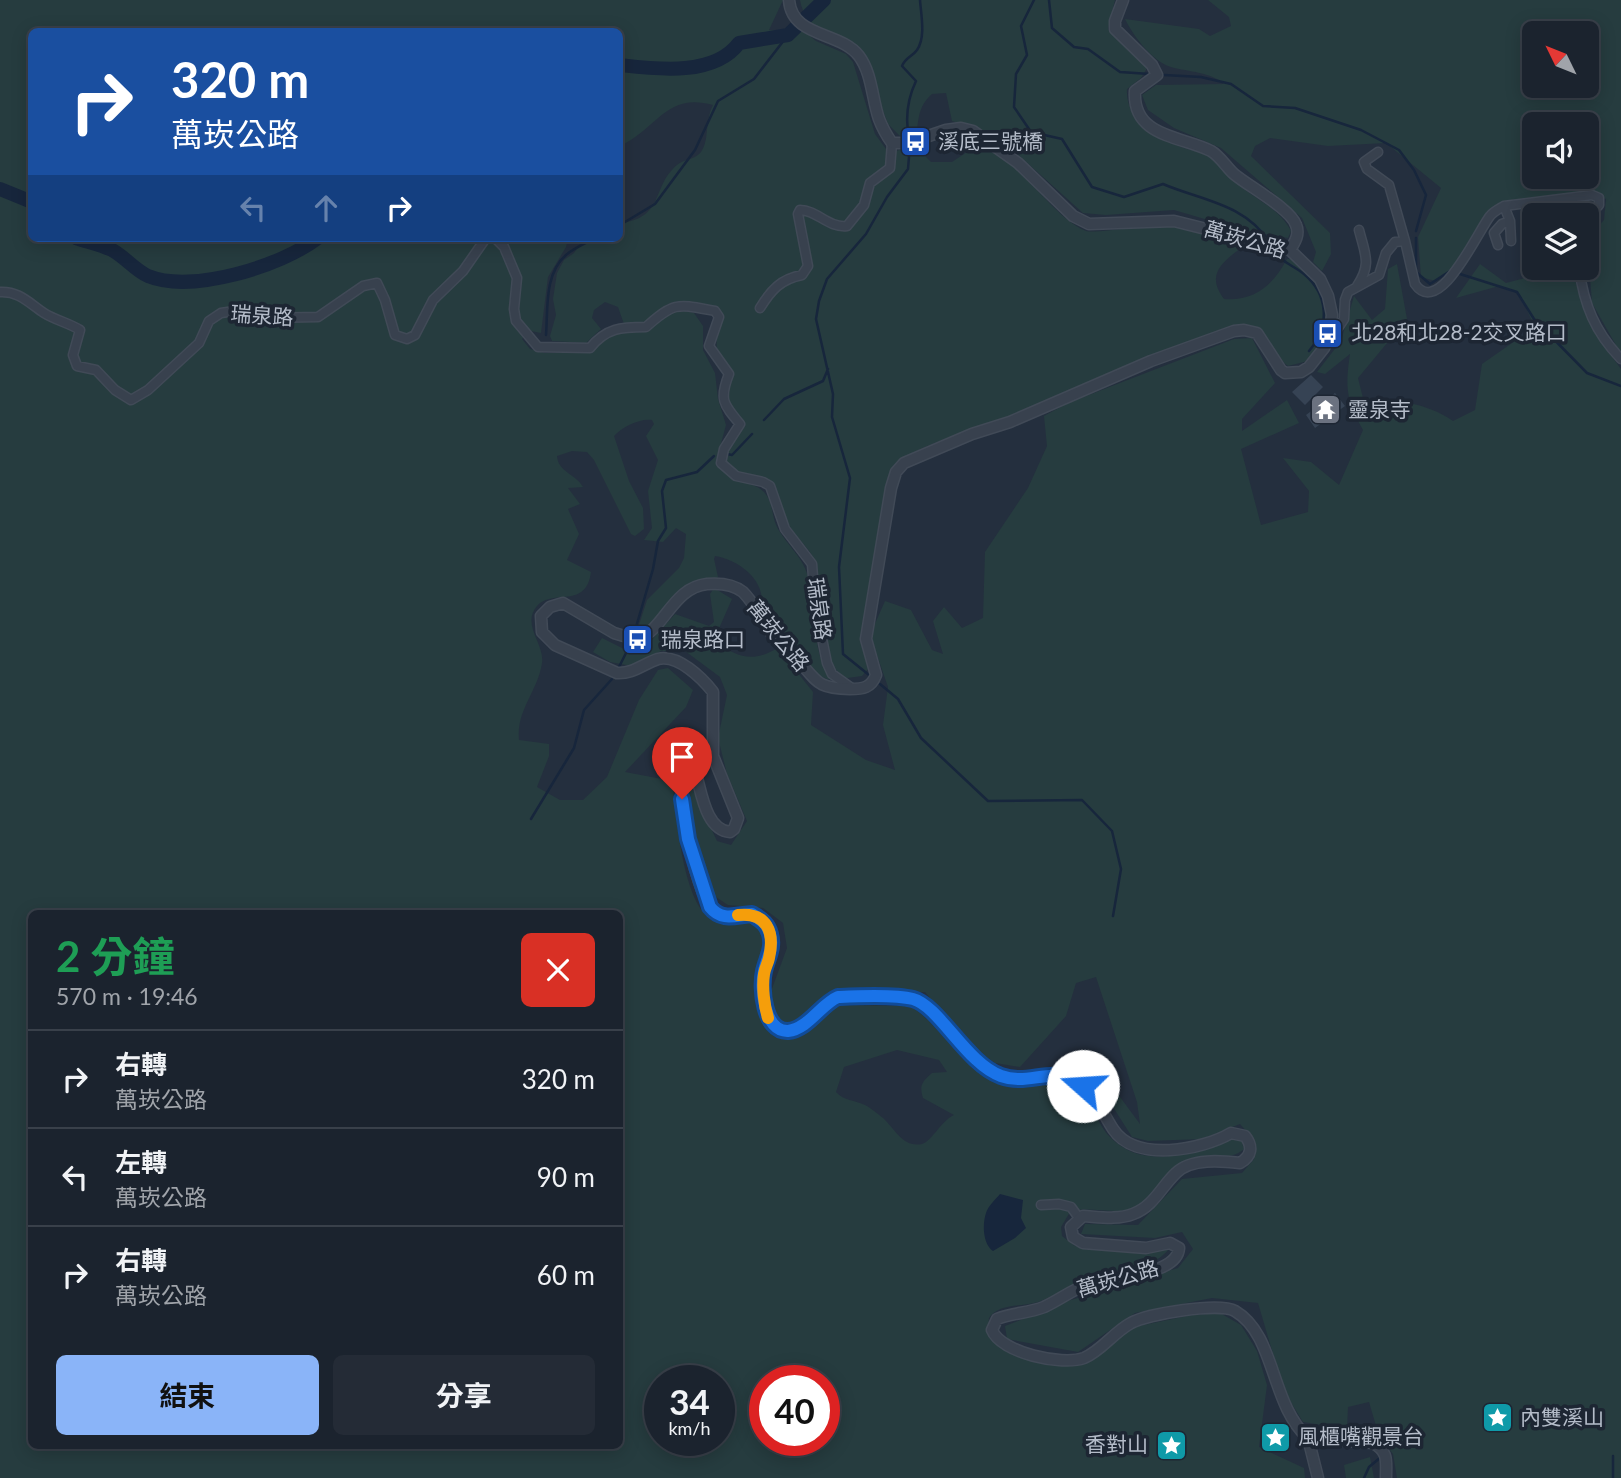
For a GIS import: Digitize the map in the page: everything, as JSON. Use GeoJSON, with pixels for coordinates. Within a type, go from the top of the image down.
{"type":"FeatureCollection","features":[{"type":"Feature","properties":{"kind":"street"},"geometry":{"type":"LineString","coordinates":[[760,307],[772,289],[790,277],[802,275],[808,266],[798,214],[800,209],[807,209],[837,227],[847,226],[864,205],[870,184],[890,168],[891,144],[879,121],[866,71],[858,55],[846,45],[817,34],[795,18],[789,0]]}},
{"type":"Feature","properties":{"kind":"street"},"geometry":{"type":"LineString","coordinates":[[1122,0],[1115,29],[1152,65],[1157,75],[1135,91],[1134,107],[1142,120],[1157,131],[1185,144],[1213,152],[1248,186],[1289,215],[1296,224],[1297,237],[1290,250]]}},
{"type":"Feature","properties":{"kind":"street","name":"萬崁公路"},"geometry":{"type":"LineString","coordinates":[[891,144],[912,142],[946,130],[961,128],[973,131],[1018,163],[1073,216],[1088,224],[1174,221],[1290,250],[1312,269],[1328,296],[1332,324],[1324,348]]}},
{"type":"Feature","properties":{"kind":"street"},"geometry":{"type":"LineString","coordinates":[[1378,152],[1364,162],[1367,169],[1389,186],[1418,290],[1430,294],[1437,291],[1463,261],[1492,214],[1504,206],[1522,204]]}},
{"type":"Feature","properties":{"kind":"street"},"geometry":{"type":"LineString","coordinates":[[1528,203],[1592,195],[1599,198],[1599,203]]}},
{"type":"Feature","properties":{"kind":"street"},"geometry":{"type":"LineString","coordinates":[[1504,206],[1510,221],[1511,241]]}},
{"type":"Feature","properties":{"kind":"street"},"geometry":{"type":"LineString","coordinates":[[1498,245],[1493,237],[1494,233],[1502,224],[1510,221]]}},
{"type":"Feature","properties":{"kind":"street"},"geometry":{"type":"LineString","coordinates":[[1357,286],[1366,272],[1367,264],[1359,230]]}},
{"type":"Feature","properties":{"kind":"street"},"geometry":{"type":"LineString","coordinates":[[853,689],[868,687],[876,675],[866,639],[891,488],[896,472],[904,463],[972,434],[1010,422],[1151,361],[1234,331],[1251,330],[1260,335],[1277,367],[1286,373],[1301,372],[1309,367],[1344,320],[1348,292],[1379,275],[1386,253],[1395,243],[1405,241]]}},
{"type":"Feature","properties":{"kind":"street","name":"瑞泉路"},"geometry":{"type":"LineString","coordinates":[[0,292],[22,295],[47,315],[62,319],[80,330],[73,355],[77,366],[96,370],[115,390],[131,400],[148,390],[199,343],[209,321],[221,313],[240,310],[262,318],[318,317],[363,286],[377,284],[386,300],[395,335],[407,339],[415,335],[433,300],[463,271],[483,242]]}},
{"type":"Feature","properties":{"kind":"street","name":"瑞泉路"},"geometry":{"type":"LineString","coordinates":[[499,242],[504,247],[517,278],[514,309],[516,321],[538,346],[590,348],[608,330],[646,327],[664,311],[679,304],[715,312],[719,317],[709,346],[729,374],[722,396],[726,408],[740,424],[724,449],[721,463],[736,476],[770,486],[785,529],[812,564],[815,604],[827,663],[832,674],[853,689]]}},
{"type":"Feature","properties":{"kind":"street"},"geometry":{"type":"LineString","coordinates":[[1581,280],[1588,312],[1602,339],[1621,359]]}},
{"type":"Feature","properties":{"kind":"street","name":"萬崁公路"},"geometry":{"type":"LineString","coordinates":[[853,689],[834,688],[814,681],[797,659],[779,643],[748,598],[731,585],[708,584],[688,590],[637,640],[614,633],[564,603],[547,609],[540,620],[542,632],[555,645],[591,663],[627,674],[665,658],[695,672],[713,692],[713,756],[738,818],[730,832],[717,828],[707,811],[696,778],[690,777],[682,787],[688,839],[706,900],[713,912],[726,918],[752,914],[767,926],[771,947],[764,972],[765,1006],[768,1019],[774,1024],[782,1029],[792,1030],[807,1022],[828,1001],[838,997],[912,999],[928,1009],[979,1063],[995,1074],[1011,1079],[1052,1074],[1073,1078],[1087,1091],[1121,1139],[1139,1149],[1205,1146],[1231,1133],[1238,1133],[1249,1142],[1250,1153],[1240,1163],[1204,1163],[1183,1168],[1157,1198],[1134,1214],[1121,1218],[1083,1216],[1070,1232],[1083,1243],[1146,1248],[1170,1243],[1179,1248],[1179,1254],[1170,1264],[1136,1275],[1102,1279],[1045,1306],[996,1319],[992,1327],[998,1340],[1020,1352],[1075,1360],[1091,1355],[1138,1319],[1216,1307],[1233,1310],[1248,1322],[1259,1338],[1282,1401],[1299,1429],[1308,1438]]}},
{"type":"Feature","properties":{"kind":"street"},"geometry":{"type":"LineString","coordinates":[[1041,1205],[1059,1204],[1071,1208],[1079,1218]]}},
{"type":"Feature","properties":{"kind":"street"},"geometry":{"type":"LineString","coordinates":[[1318,1478],[1308,1438],[1373,1443],[1382,1448],[1387,1457],[1386,1478]]}},
{"type":"Feature","properties":{"kind":"green space"},"geometry":{"type":"Polygon","coordinates":[[[0,0],[783,0],[769,30],[784,31],[795,23],[816,41],[846,54],[853,62],[875,134],[886,149],[896,151],[915,146],[931,162],[952,162],[976,146],[991,150],[1019,171],[1059,212],[1086,231],[1167,225],[1240,244],[1241,248],[1222,264],[1216,276],[1216,283],[1224,299],[1245,297],[1262,290],[1276,276],[1287,259],[1292,259],[1305,269],[1322,293],[1327,320],[1318,348],[1308,361],[1288,366],[1263,334],[1249,326],[1238,325],[1152,357],[1011,418],[933,444],[905,458],[890,476],[877,536],[863,633],[868,669],[862,676],[847,678],[837,670],[825,645],[815,562],[788,523],[774,488],[737,473],[724,462],[726,452],[742,426],[731,407],[728,381],[718,353],[721,317],[715,307],[679,301],[667,305],[648,320],[624,324],[618,307],[605,302],[594,310],[592,318],[601,329],[586,343],[552,341],[550,336],[556,315],[553,299],[557,273],[564,260],[582,242],[623,242],[623,222],[644,215],[656,200],[669,174],[680,163],[696,157],[704,147],[713,105],[697,102],[673,108],[623,144],[623,28],[28,28],[28,242],[567,242],[548,277],[541,333],[531,331],[522,339],[530,349],[545,353],[580,352],[613,333],[643,330],[678,309],[694,313],[703,326],[703,350],[715,373],[718,399],[726,425],[716,462],[730,475],[763,491],[769,500],[777,527],[807,573],[820,656],[831,680],[811,670],[791,652],[760,612],[761,592],[757,583],[743,568],[725,558],[715,556],[718,577],[715,581],[698,582],[641,637],[636,634],[647,600],[679,568],[684,558],[686,534],[676,528],[663,542],[644,540],[652,528],[648,491],[658,460],[646,436],[654,424],[652,420],[647,420],[626,426],[614,436],[629,481],[643,508],[644,529],[635,536],[631,534],[594,460],[587,452],[572,451],[557,456],[561,466],[583,487],[568,488],[580,504],[568,509],[579,534],[567,560],[591,572],[583,591],[576,595],[544,601],[537,606],[531,620],[542,663],[521,719],[519,740],[549,744],[549,756],[537,787],[560,800],[583,800],[607,777],[639,700],[658,670],[668,668],[693,690],[686,707],[625,772],[662,779],[673,787],[686,873],[698,904],[706,915],[722,922],[754,922],[760,927],[766,945],[759,973],[758,997],[761,1014],[773,1033],[788,1039],[839,1005],[910,1006],[932,1024],[977,1071],[990,1079],[1012,1085],[1060,1082],[1077,1089],[1087,1100],[1101,1126],[1124,1148],[1139,1154],[1171,1156],[1204,1148],[1235,1136],[1241,1139],[1244,1149],[1238,1153],[1191,1164],[1174,1171],[1145,1201],[1134,1208],[1070,1212],[1061,1227],[1062,1236],[1075,1246],[1169,1249],[1161,1257],[1142,1266],[1088,1278],[1038,1302],[999,1310],[989,1318],[988,1331],[1021,1355],[1069,1365],[1085,1363],[1129,1328],[1192,1315],[1220,1313],[1241,1325],[1257,1351],[1267,1385],[1259,1447],[1304,1468],[1305,1478],[0,1478],[0,0]],[[897,1050],[844,1067],[836,1092],[872,1109],[904,1140],[922,1144],[954,1115],[923,1098],[921,1087],[926,1079],[932,1073],[947,1072],[939,1060],[897,1050]]]}},
{"type":"Feature","properties":{"kind":"green space"},"geometry":{"type":"Polygon","coordinates":[[[800,0],[1115,0],[1108,29],[1147,68],[1141,78],[1127,89],[1128,101],[1138,120],[1155,135],[1212,158],[1239,185],[1281,217],[1291,231],[1288,238],[1242,230],[1174,210],[1106,215],[1083,213],[1013,150],[981,131],[952,121],[946,93],[932,94],[921,110],[917,130],[900,136],[888,124],[861,53],[815,27],[803,10],[800,0]]]}},
{"type":"Feature","properties":{"kind":"green space"},"geometry":{"type":"Polygon","coordinates":[[[1208,0],[1621,0],[1621,354],[1592,303],[1590,280],[1599,280],[1599,225],[1604,220],[1606,199],[1587,192],[1492,210],[1459,267],[1435,281],[1421,277],[1418,237],[1441,188],[1386,143],[1328,146],[1270,138],[1255,146],[1251,156],[1330,233],[1331,254],[1322,271],[1313,262],[1316,252],[1302,218],[1221,148],[1174,128],[1148,110],[1142,95],[1156,85],[1224,84],[1213,77],[1171,67],[1157,60],[1138,41],[1125,19],[1199,29],[1210,36],[1231,26],[1229,17],[1208,0]]]}},
{"type":"Feature","properties":{"kind":"green space"},"geometry":{"type":"Polygon","coordinates":[[[1397,264],[1407,319],[1358,378],[1363,398],[1421,406],[1453,421],[1475,410],[1482,364],[1535,327],[1519,294],[1499,286],[1456,298],[1480,264],[1506,283],[1522,279],[1575,280],[1596,335],[1621,369],[1621,1478],[1397,1478],[1393,1454],[1379,1436],[1369,1402],[1348,1407],[1347,1429],[1303,1422],[1284,1391],[1258,1303],[1212,1298],[1135,1313],[1078,1352],[1007,1339],[1005,1326],[1071,1300],[1178,1268],[1193,1249],[1182,1232],[1155,1238],[1081,1234],[1085,1224],[1138,1225],[1182,1179],[1242,1173],[1254,1159],[1254,1140],[1240,1124],[1202,1139],[1148,1141],[1132,1137],[1101,1088],[1106,1078],[1140,1124],[1137,1102],[1096,977],[1076,983],[1066,1016],[1020,1067],[995,1063],[970,1046],[925,992],[829,992],[798,1028],[785,1028],[770,1011],[770,994],[787,948],[783,923],[763,908],[728,905],[713,895],[700,861],[687,790],[692,788],[717,841],[731,845],[747,821],[727,774],[718,738],[727,695],[720,677],[685,651],[661,651],[632,666],[610,662],[593,652],[602,638],[632,653],[647,645],[675,614],[709,626],[714,622],[710,594],[714,588],[732,599],[713,642],[730,651],[752,657],[778,648],[813,692],[811,725],[866,760],[895,770],[883,725],[888,687],[870,635],[885,601],[911,610],[932,650],[943,654],[933,621],[944,607],[962,628],[983,618],[985,552],[1028,488],[1047,446],[1044,416],[1068,403],[1234,339],[1252,338],[1275,383],[1242,419],[1242,431],[1287,400],[1299,423],[1241,449],[1261,525],[1308,512],[1309,491],[1283,458],[1311,462],[1339,485],[1363,430],[1348,393],[1350,354],[1325,374],[1317,372],[1341,341],[1354,296],[1372,320],[1385,309],[1388,269],[1397,264]]]}},
{"type":"Feature","properties":{"kind":"green space"},"geometry":{"type":"Polygon","coordinates":[[[1370,1457],[1374,1478],[1346,1478],[1344,1465],[1370,1457]]]}},
{"type":"Feature","properties":{"kind":"water"},"geometry":{"type":"Polygon","coordinates":[[[1000,1194],[1023,1200],[1021,1218],[1026,1228],[993,1251],[985,1239],[984,1223],[987,1210],[1000,1194]]]}},
{"type":"Feature","properties":{"kind":"building","name":"靈泉寺"},"geometry":{"type":"Polygon","coordinates":[[[1311,375],[1323,387],[1305,405],[1292,392],[1311,375]]]}},
{"type":"Feature","properties":{"kind":"building","name":"靈泉寺"},"geometry":{"type":"Polygon","coordinates":[[[1335,393],[1345,406],[1315,428],[1306,415],[1335,393]]]}},
{"type":"Feature","properties":{"kind":"waterway"},"geometry":{"type":"LineString","coordinates":[[623,65],[666,69],[700,66],[728,54],[739,43],[788,35],[824,0]]}},
{"type":"Feature","properties":{"kind":"waterway"},"geometry":{"type":"LineString","coordinates":[[909,138],[908,109],[916,81],[902,66],[920,45],[920,0]]}},
{"type":"Feature","properties":{"kind":"waterway"},"geometry":{"type":"LineString","coordinates":[[1034,0],[1021,26],[1027,55],[1016,74],[1014,107],[1031,132],[1062,139],[1092,187],[1124,197],[1163,184],[1235,211],[1259,229],[1269,242]]}},
{"type":"Feature","properties":{"kind":"waterway"},"geometry":{"type":"LineString","coordinates":[[1049,0],[1052,28],[1074,47],[1088,49],[1120,72],[1150,74]]}},
{"type":"Feature","properties":{"kind":"waterway"},"geometry":{"type":"LineString","coordinates":[[623,223],[655,204],[695,150],[718,101],[754,79],[788,35]]}},
{"type":"Feature","properties":{"kind":"waterway"},"geometry":{"type":"LineString","coordinates":[[1164,75],[1201,77],[1231,84],[1263,106],[1295,108],[1361,130],[1399,150],[1414,170],[1426,195],[1416,231]]}},
{"type":"Feature","properties":{"kind":"waterway"},"geometry":{"type":"LineString","coordinates":[[869,675],[843,654],[839,567],[850,478],[832,417],[833,394],[816,319],[827,279],[866,234],[887,197],[908,169],[910,145]]}},
{"type":"Feature","properties":{"kind":"waterway"},"geometry":{"type":"LineString","coordinates":[[0,189],[28,200]]}},
{"type":"Feature","properties":{"kind":"waterway"},"geometry":{"type":"LineString","coordinates":[[1416,238],[1416,272],[1430,284],[1450,271]]}},
{"type":"Feature","properties":{"kind":"waterway"},"geometry":{"type":"LineString","coordinates":[[89,242],[112,250],[148,276],[166,281],[188,282],[260,267],[312,242]]}},
{"type":"Feature","properties":{"kind":"waterway"},"geometry":{"type":"LineString","coordinates":[[546,335],[548,292],[554,272],[566,255],[588,242]]}},
{"type":"Feature","properties":{"kind":"waterway"},"geometry":{"type":"LineString","coordinates":[[1274,251],[1312,282],[1322,301],[1324,311],[1321,332],[1309,351]]}},
{"type":"Feature","properties":{"kind":"waterway"},"geometry":{"type":"LineString","coordinates":[[1460,274],[1517,292],[1534,319],[1587,373],[1621,386]]}},
{"type":"Feature","properties":{"kind":"waterway"},"geometry":{"type":"LineString","coordinates":[[764,420],[784,399],[823,381],[828,369]]}},
{"type":"Feature","properties":{"kind":"waterway"},"geometry":{"type":"LineString","coordinates":[[727,454],[732,455],[752,434]]}},
{"type":"Feature","properties":{"kind":"waterway"},"geometry":{"type":"LineString","coordinates":[[634,634],[653,569],[658,541],[666,528],[662,491],[666,480],[697,472],[714,456]]}},
{"type":"Feature","properties":{"kind":"waterway"},"geometry":{"type":"LineString","coordinates":[[619,667],[629,647]]}},
{"type":"Feature","properties":{"kind":"waterway"},"geometry":{"type":"LineString","coordinates":[[531,819],[574,748],[584,710],[612,679]]}},
{"type":"Feature","properties":{"kind":"waterway"},"geometry":{"type":"LineString","coordinates":[[880,684],[898,699],[921,738],[988,801],[1082,800],[1112,831],[1121,869],[1113,916]]}},
{"type":"Feature","properties":{"kind":"waterway"},"geometry":{"type":"LineString","coordinates":[[1613,1456],[1613,1478]]}},
{"type":"Feature","properties":{"kind":"waterway"},"geometry":{"type":"LineString","coordinates":[[1364,1478],[1369,1467],[1381,1457]]}},
{"type":"Feature","properties":{"kind":"slow traffic"},"geometry":{"type":"LineString","coordinates":[[738,915],[752,914],[763,921],[769,932],[771,947],[764,972],[768,1018]]}},
{"type":"Feature","properties":{"kind":"place","name":"溪底三號橋"},"geometry":{"type":"Point","coordinates":[915,142]}},
{"type":"Feature","properties":{"kind":"place","name":"北28和北28-2交叉路口"},"geometry":{"type":"Point","coordinates":[1328,333]}},
{"type":"Feature","properties":{"kind":"place","name":"靈泉寺"},"geometry":{"type":"Point","coordinates":[1325,410]}},
{"type":"Feature","properties":{"kind":"place","name":"瑞泉路口"},"geometry":{"type":"Point","coordinates":[638,640]}},
{"type":"Feature","properties":{"kind":"place","name":"內雙溪山"},"geometry":{"type":"Point","coordinates":[1497,1418]}},
{"type":"Feature","properties":{"kind":"place","name":"風櫃嘴觀景台"},"geometry":{"type":"Point","coordinates":[1275,1437]}},
{"type":"Feature","properties":{"kind":"place","name":"香對山"},"geometry":{"type":"Point","coordinates":[1171,1445]}},
{"type":"Feature","properties":{"kind":"route"},"geometry":{"type":"LineString","coordinates":[[682,799],[688,839],[706,900],[713,912],[726,918],[752,914],[767,926],[771,947],[764,972],[765,1006],[768,1019],[774,1024],[788,1031],[792,1030],[807,1022],[828,1001],[838,997],[912,999],[928,1009],[979,1063],[995,1074],[1017,1079],[1060,1074],[1073,1078],[1083,1086]]}}]}
